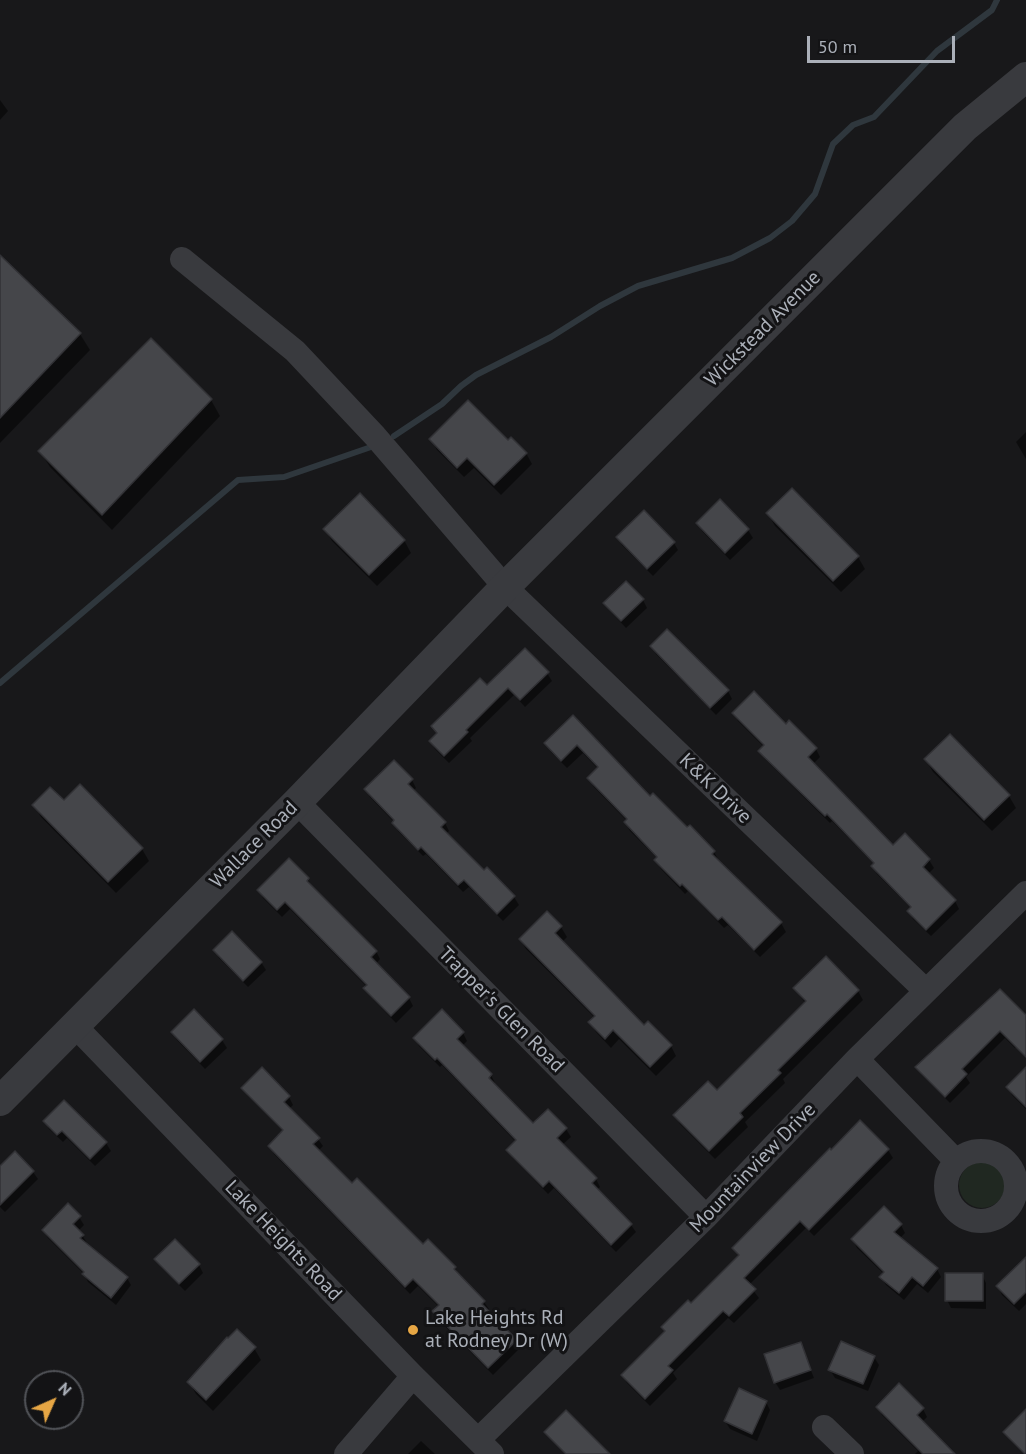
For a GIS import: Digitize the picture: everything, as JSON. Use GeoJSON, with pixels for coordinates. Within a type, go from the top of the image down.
{"type":"FeatureCollection","features":[{"type":"Feature","properties":{"kind":"street","name":"Wickstead Avenue"},"geometry":{"type":"LineString","coordinates":[[505,587],[965,127],[1026,77]]}},
{"type":"Feature","properties":{"kind":"street","name":"K&K Drive"},"geometry":{"type":"LineString","coordinates":[[182,259],[295,351],[375,436],[505,587],[926,991]]}},
{"type":"Feature","properties":{"kind":"street","name":"Wallace Road"},"geometry":{"type":"LineString","coordinates":[[0,1101],[297,802],[505,587]]}},
{"type":"Feature","properties":{"kind":"street","name":"Trapper's Glen Road"},"geometry":{"type":"LineString","coordinates":[[297,802],[706,1217]]}},
{"type":"Feature","properties":{"kind":"street","name":"Mountainview Drive"},"geometry":{"type":"LineString","coordinates":[[485,1447],[857,1059],[1026,893]]}},
{"type":"Feature","properties":{"kind":"street","name":"Lake Heights Road"},"geometry":{"type":"LineString","coordinates":[[75,1026],[413,1376],[485,1447]]}},
{"type":"Feature","properties":{"kind":"street"},"geometry":{"type":"LineString","coordinates":[[857,1059],[956,1161]]}},
{"type":"Feature","properties":{"kind":"street"},"geometry":{"type":"LineString","coordinates":[[346,1454],[413,1376]]}},
{"type":"Feature","properties":{"kind":"street"},"geometry":{"type":"LineString","coordinates":[[824,1427],[852,1454]]}},
{"type":"Feature","properties":{"kind":"shaded area"},"geometry":{"type":"Polygon","coordinates":[[[987,1162],[999,1168],[1004,1176],[1004,1194],[999,1202],[991,1207],[977,1208],[969,1205],[962,1198],[959,1180],[962,1172],[969,1165],[987,1162]]]}},
{"type":"Feature","properties":{"kind":"building"},"geometry":{"type":"Polygon","coordinates":[[[0,255],[81,333],[0,418],[0,255]]]}},
{"type":"Feature","properties":{"kind":"building"},"geometry":{"type":"Polygon","coordinates":[[[151,338],[212,399],[102,515],[38,451],[151,338]]]}},
{"type":"Feature","properties":{"kind":"building"},"geometry":{"type":"Polygon","coordinates":[[[468,400],[508,440],[511,437],[527,453],[494,485],[467,458],[457,468],[429,439],[468,400]]]}},
{"type":"Feature","properties":{"kind":"building"},"geometry":{"type":"Polygon","coordinates":[[[792,488],[859,556],[833,581],[766,513],[792,488]]]}},
{"type":"Feature","properties":{"kind":"building"},"geometry":{"type":"Polygon","coordinates":[[[360,493],[405,540],[369,575],[323,529],[360,493]]]}},
{"type":"Feature","properties":{"kind":"building"},"geometry":{"type":"Polygon","coordinates":[[[720,499],[749,529],[725,553],[696,523],[720,499]]]}},
{"type":"Feature","properties":{"kind":"building"},"geometry":{"type":"Polygon","coordinates":[[[644,510],[675,542],[647,569],[616,537],[644,510]]]}},
{"type":"Feature","properties":{"kind":"building"},"geometry":{"type":"Polygon","coordinates":[[[626,581],[644,599],[621,621],[603,603],[626,581]]]}},
{"type":"Feature","properties":{"kind":"building"},"geometry":{"type":"Polygon","coordinates":[[[667,629],[729,690],[710,708],[650,646],[667,629]]]}},
{"type":"Feature","properties":{"kind":"building"},"geometry":{"type":"Polygon","coordinates":[[[525,648],[549,672],[520,700],[508,688],[444,756],[429,741],[437,733],[431,726],[480,678],[487,685],[525,648]]]}},
{"type":"Feature","properties":{"kind":"building"},"geometry":{"type":"Polygon","coordinates":[[[754,691],[786,724],[789,720],[817,748],[808,757],[893,845],[905,833],[930,859],[923,867],[956,900],[926,930],[907,911],[911,907],[871,866],[874,863],[827,814],[825,816],[758,751],[764,745],[732,713],[754,691]]]}},
{"type":"Feature","properties":{"kind":"building"},"geometry":{"type":"Polygon","coordinates":[[[573,715],[650,796],[653,793],[687,827],[690,825],[715,851],[712,854],[782,922],[754,950],[722,917],[718,920],[654,860],[657,857],[624,822],[627,819],[587,778],[598,767],[577,745],[561,761],[544,743],[573,715]]]}},
{"type":"Feature","properties":{"kind":"building"},"geometry":{"type":"Polygon","coordinates":[[[950,734],[1010,795],[984,820],[924,759],[950,734]]]}},
{"type":"Feature","properties":{"kind":"building"},"geometry":{"type":"Polygon","coordinates":[[[394,760],[413,779],[408,784],[446,822],[441,827],[484,870],[487,867],[515,896],[497,914],[464,880],[458,885],[421,847],[418,850],[392,823],[394,820],[364,789],[394,760]]]}},
{"type":"Feature","properties":{"kind":"building"},"geometry":{"type":"Polygon","coordinates":[[[80,784],[143,848],[108,882],[32,805],[50,787],[64,800],[80,784]]]}},
{"type":"Feature","properties":{"kind":"building"},"geometry":{"type":"Polygon","coordinates":[[[289,858],[309,878],[307,881],[377,951],[371,957],[410,997],[391,1016],[363,988],[367,985],[285,902],[277,910],[257,890],[289,858]]]}},
{"type":"Feature","properties":{"kind":"building"},"geometry":{"type":"Polygon","coordinates":[[[547,911],[562,926],[555,933],[644,1025],[648,1021],[672,1045],[650,1067],[613,1030],[605,1039],[588,1022],[595,1016],[519,939],[547,911]]]}},
{"type":"Feature","properties":{"kind":"building"},"geometry":{"type":"Polygon","coordinates":[[[232,931],[262,962],[243,981],[213,950],[232,931]]]}},
{"type":"Feature","properties":{"kind":"building"},"geometry":{"type":"Polygon","coordinates":[[[826,956],[859,990],[778,1070],[781,1073],[740,1113],[743,1117],[709,1151],[673,1115],[708,1081],[717,1090],[806,1001],[793,988],[826,956]]]}},
{"type":"Feature","properties":{"kind":"building"},"geometry":{"type":"Polygon","coordinates":[[[1000,989],[1026,1015],[1026,1057],[1000,1031],[962,1069],[967,1074],[945,1097],[915,1067],[1000,989]]]}},
{"type":"Feature","properties":{"kind":"building"},"geometry":{"type":"Polygon","coordinates":[[[194,1009],[223,1039],[200,1062],[171,1032],[194,1009]]]}},
{"type":"Feature","properties":{"kind":"building"},"geometry":{"type":"Polygon","coordinates":[[[442,1009],[464,1032],[457,1039],[492,1074],[489,1078],[533,1123],[548,1109],[567,1128],[557,1138],[597,1178],[592,1183],[632,1224],[611,1245],[549,1181],[543,1187],[506,1150],[516,1140],[437,1058],[435,1060],[413,1038],[442,1009]]]}},
{"type":"Feature","properties":{"kind":"building"},"geometry":{"type":"Polygon","coordinates":[[[262,1067],[290,1096],[284,1102],[320,1138],[313,1144],[352,1183],[357,1178],[423,1244],[428,1239],[456,1267],[454,1269],[485,1301],[482,1304],[517,1340],[488,1368],[432,1311],[439,1305],[413,1279],[405,1287],[268,1146],[283,1130],[241,1088],[262,1067]]]}},
{"type":"Feature","properties":{"kind":"building"},"geometry":{"type":"Polygon","coordinates":[[[1026,1067],[1026,1107],[1006,1087],[1026,1067]]]}},
{"type":"Feature","properties":{"kind":"building"},"geometry":{"type":"Polygon","coordinates":[[[64,1100],[107,1142],[90,1159],[62,1131],[57,1135],[43,1121],[64,1100]]]}},
{"type":"Feature","properties":{"kind":"building"},"geometry":{"type":"Polygon","coordinates":[[[860,1120],[889,1149],[809,1230],[800,1221],[744,1278],[756,1289],[729,1316],[723,1311],[668,1366],[673,1370],[645,1399],[621,1375],[665,1331],[661,1327],[688,1300],[691,1303],[739,1255],[732,1248],[860,1120]]]}},
{"type":"Feature","properties":{"kind":"building"},"geometry":{"type":"Polygon","coordinates":[[[15,1151],[34,1171],[0,1205],[0,1166],[15,1151]]]}},
{"type":"Feature","properties":{"kind":"building"},"geometry":{"type":"Polygon","coordinates":[[[68,1203],[81,1216],[73,1224],[84,1235],[80,1238],[128,1277],[111,1298],[82,1274],[84,1272],[42,1230],[68,1203]]]}},
{"type":"Feature","properties":{"kind":"building"},"geometry":{"type":"Polygon","coordinates":[[[884,1206],[902,1224],[894,1232],[938,1268],[923,1286],[912,1277],[899,1293],[879,1277],[884,1272],[851,1239],[884,1206]]]}},
{"type":"Feature","properties":{"kind":"building"},"geometry":{"type":"Polygon","coordinates":[[[175,1239],[200,1264],[179,1284],[154,1259],[175,1239]]]}},
{"type":"Feature","properties":{"kind":"building"},"geometry":{"type":"Polygon","coordinates":[[[1026,1257],[1026,1292],[1014,1304],[996,1286],[1026,1257]]]}},
{"type":"Feature","properties":{"kind":"building"},"geometry":{"type":"Polygon","coordinates":[[[945,1273],[983,1273],[983,1301],[945,1301],[945,1273]]]}},
{"type":"Feature","properties":{"kind":"building"},"geometry":{"type":"Polygon","coordinates":[[[237,1329],[256,1347],[206,1400],[187,1382],[237,1329]]]}},
{"type":"Feature","properties":{"kind":"building"},"geometry":{"type":"Polygon","coordinates":[[[841,1341],[875,1356],[863,1384],[828,1370],[841,1341]]]}},
{"type":"Feature","properties":{"kind":"building"},"geometry":{"type":"Polygon","coordinates":[[[801,1342],[811,1370],[774,1383],[764,1354],[801,1342]]]}},
{"type":"Feature","properties":{"kind":"building"},"geometry":{"type":"Polygon","coordinates":[[[899,1383],[924,1408],[917,1415],[955,1454],[923,1454],[876,1407],[899,1383]]]}},
{"type":"Feature","properties":{"kind":"building"},"geometry":{"type":"Polygon","coordinates":[[[739,1388],[767,1401],[752,1434],[724,1421],[739,1388]]]}},
{"type":"Feature","properties":{"kind":"building"},"geometry":{"type":"Polygon","coordinates":[[[1026,1409],[1026,1454],[1025,1454],[1003,1432],[1026,1409]]]}},
{"type":"Feature","properties":{"kind":"building"},"geometry":{"type":"Polygon","coordinates":[[[566,1410],[610,1454],[566,1454],[544,1432],[566,1410]]]}},
{"type":"Feature","properties":{"kind":"waterway"},"geometry":{"type":"LineString","coordinates":[[394,436],[442,404],[476,375],[551,337],[600,306],[638,286],[732,258],[770,238],[792,221],[815,194],[833,144],[853,125],[874,117],[937,51],[992,10],[997,0]]}},
{"type":"Feature","properties":{"kind":"waterway"},"geometry":{"type":"LineString","coordinates":[[0,683],[238,480],[284,477],[371,447]]}},
{"type":"Feature","properties":{"kind":"place","name":"Lake Heights Rd at Rodney Dr (W)"},"geometry":{"type":"Point","coordinates":[413,1330]}}]}
